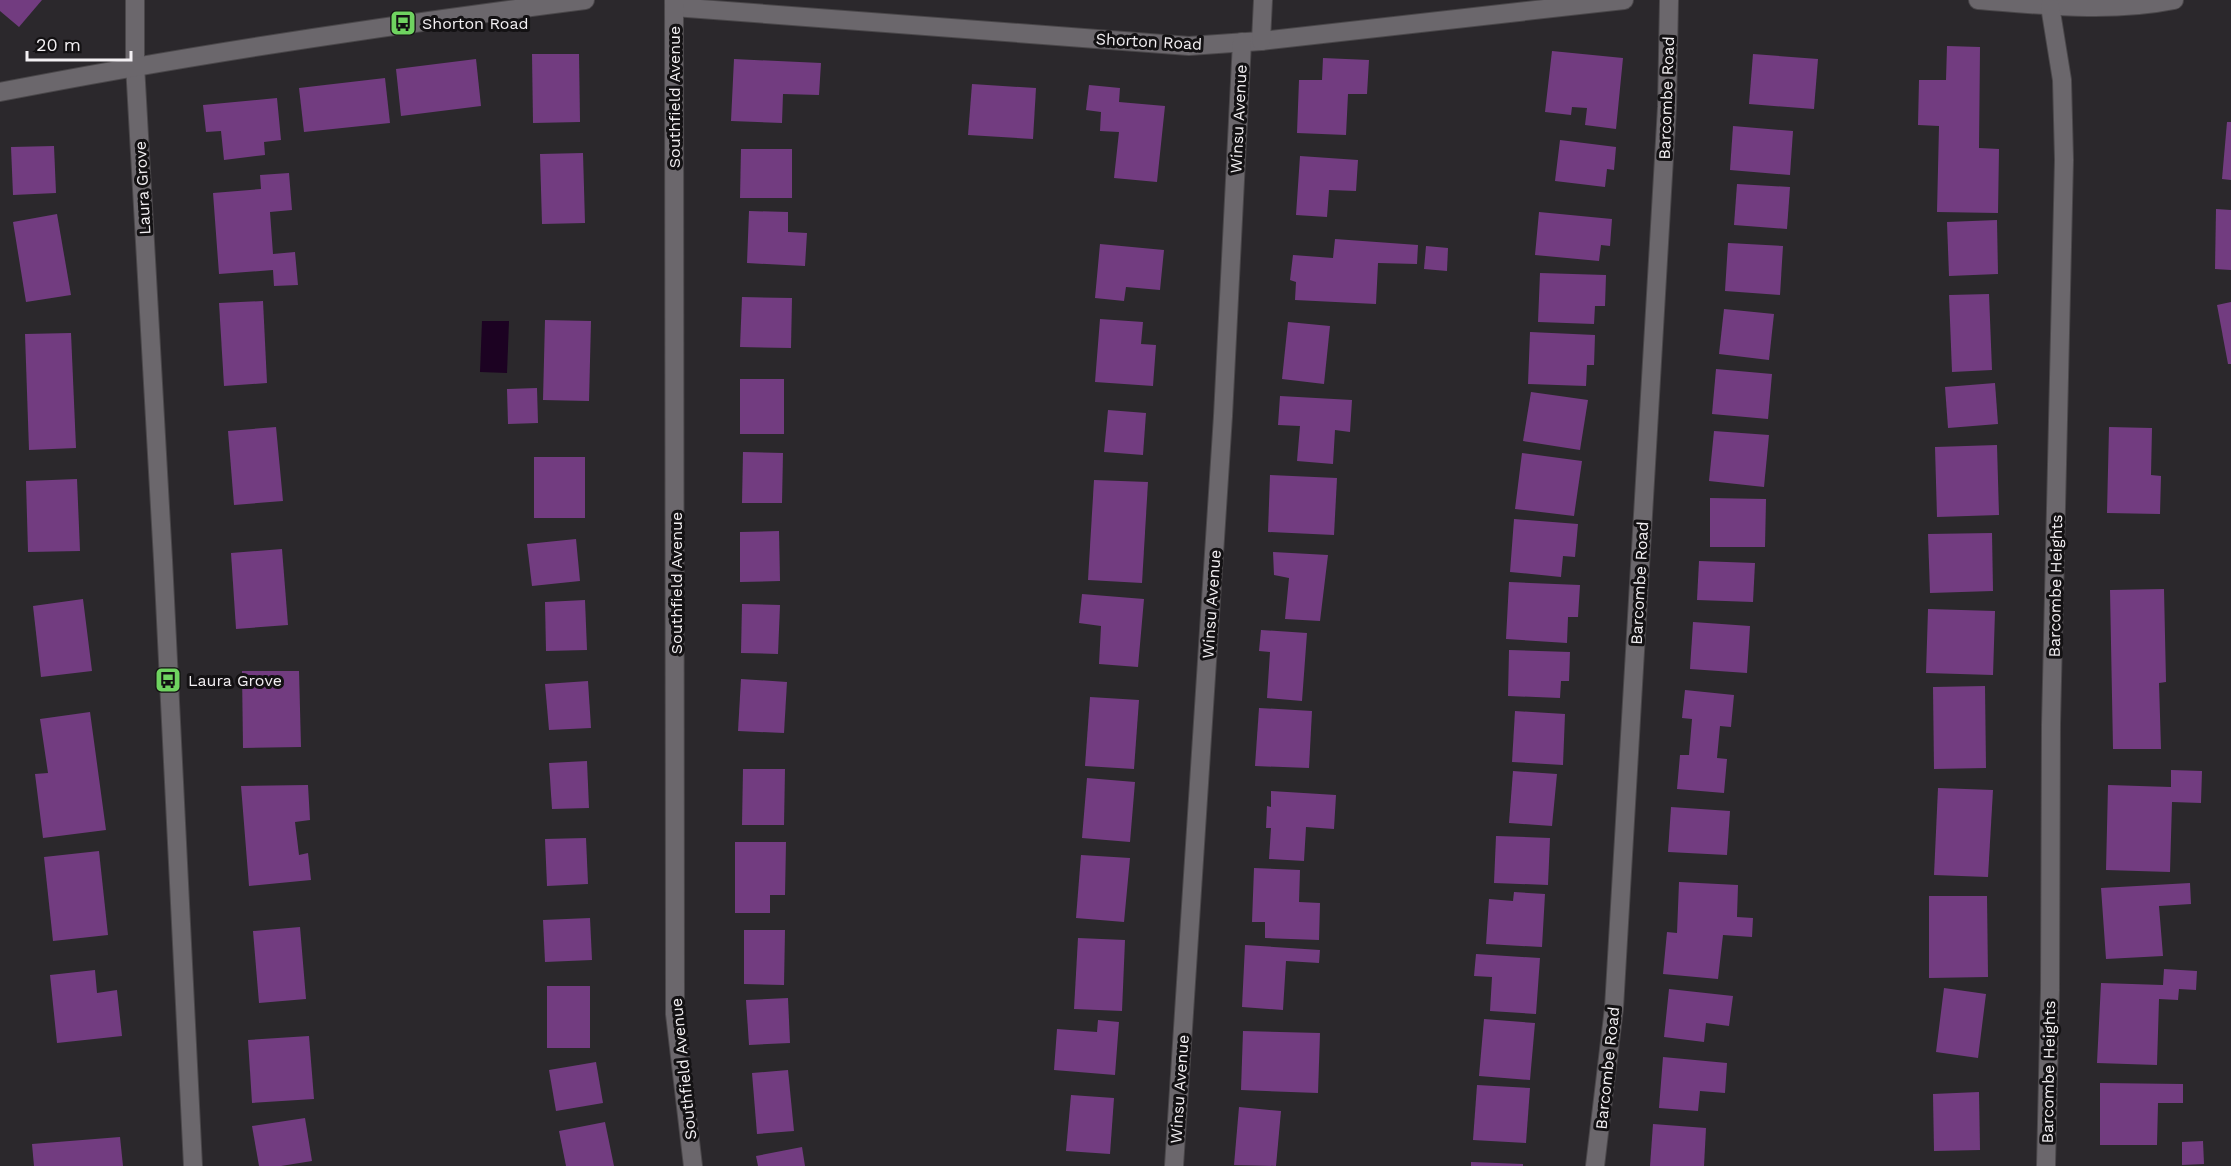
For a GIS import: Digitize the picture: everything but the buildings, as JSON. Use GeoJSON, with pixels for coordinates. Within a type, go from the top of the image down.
{"type":"FeatureCollection","features":[{"type":"Feature","properties":{"kind":"street","name":"Laura Grove"},"geometry":{"type":"LineString","coordinates":[[135,0],[135,65],[163,548],[193,1166]]}},
{"type":"Feature","properties":{"kind":"street"},"geometry":{"type":"LineString","coordinates":[[0,92],[135,65],[403,23],[585,0]]}},
{"type":"Feature","properties":{"kind":"street"},"geometry":{"type":"LineString","coordinates":[[1261,41],[1263,0]]}},
{"type":"Feature","properties":{"kind":"street","name":"Shorton Road"},"geometry":{"type":"LineString","coordinates":[[674,3],[1189,46],[1261,41],[1624,0]]}},
{"type":"Feature","properties":{"kind":"street","name":"Barcombe Road"},"geometry":{"type":"LineString","coordinates":[[1595,1166],[1614,1008],[1667,107],[1669,0]]}},
{"type":"Feature","properties":{"kind":"street"},"geometry":{"type":"LineString","coordinates":[[1988,0],[2050,6],[2145,6],[2174,0]]}},
{"type":"Feature","properties":{"kind":"street","name":"Southfield Avenue"},"geometry":{"type":"LineString","coordinates":[[674,3],[675,1014],[693,1166]]}},
{"type":"Feature","properties":{"kind":"street","name":"Barcombe Heights"},"geometry":{"type":"LineString","coordinates":[[2046,1166],[2050,990],[2051,725],[2064,160],[2062,80],[2050,6]]}},
{"type":"Feature","properties":{"kind":"street","name":"Winsu Avenue"},"geometry":{"type":"LineString","coordinates":[[1174,1166],[1223,416],[1242,42]]}},
{"type":"Feature","properties":{"kind":"shaded area"},"geometry":{"type":"Polygon","coordinates":[[[482,321],[509,321],[507,373],[480,372],[482,321]]]}},
{"type":"Feature","properties":{"kind":"place","name":"Shorton Road"},"geometry":{"type":"Point","coordinates":[403,23]}},
{"type":"Feature","properties":{"kind":"place","name":"Laura Grove"},"geometry":{"type":"Point","coordinates":[168,680]}}]}
